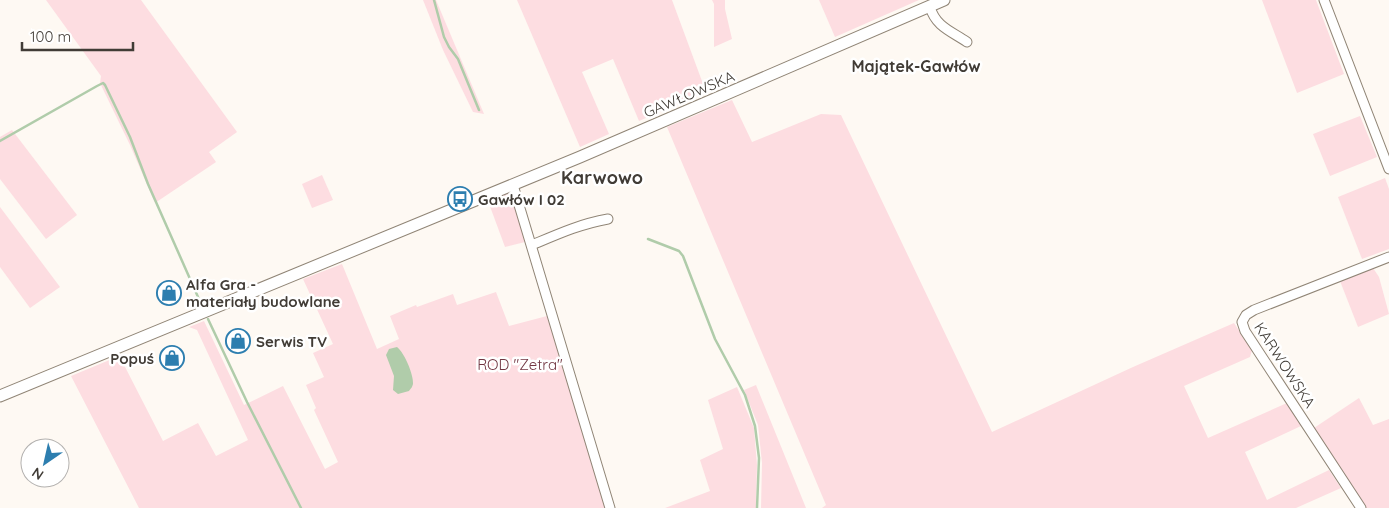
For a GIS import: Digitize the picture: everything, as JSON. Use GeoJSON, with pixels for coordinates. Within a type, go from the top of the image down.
{"type":"FeatureCollection","features":[{"type":"Feature","properties":{"kind":"street","name":"GAWŁOWSKA"},"geometry":{"type":"LineString","coordinates":[[0,396],[445,214],[944,0]]}},
{"type":"Feature","properties":{"kind":"street"},"geometry":{"type":"LineString","coordinates":[[1324,0],[1389,169]]}},
{"type":"Feature","properties":{"kind":"street"},"geometry":{"type":"LineString","coordinates":[[930,7],[939,24],[967,42]]}},
{"type":"Feature","properties":{"kind":"street"},"geometry":{"type":"LineString","coordinates":[[514,185],[610,508]]}},
{"type":"Feature","properties":{"kind":"street"},"geometry":{"type":"LineString","coordinates":[[532,245],[577,226],[608,219]]}},
{"type":"Feature","properties":{"kind":"street","name":"KARWOWSKA"},"geometry":{"type":"LineString","coordinates":[[1361,508],[1245,332],[1242,322],[1246,315],[1254,310],[1389,257]]}},
{"type":"Feature","properties":{"kind":"green space"},"geometry":{"type":"Polygon","coordinates":[[[46,0],[141,0],[237,132],[209,152],[216,162],[155,203],[100,83],[101,76],[46,0]]]}},
{"type":"Feature","properties":{"kind":"green space"},"geometry":{"type":"Polygon","coordinates":[[[423,0],[436,0],[484,114],[473,112],[443,50],[423,0]]]}},
{"type":"Feature","properties":{"kind":"green space"},"geometry":{"type":"Polygon","coordinates":[[[517,0],[672,0],[706,92],[639,121],[613,59],[582,72],[609,134],[580,147],[517,0]]]}},
{"type":"Feature","properties":{"kind":"green space"},"geometry":{"type":"Polygon","coordinates":[[[712,0],[725,0],[725,9],[732,39],[714,47],[714,4],[712,0]]]}},
{"type":"Feature","properties":{"kind":"green space"},"geometry":{"type":"Polygon","coordinates":[[[819,0],[919,0],[835,37],[819,0]]]}},
{"type":"Feature","properties":{"kind":"green space"},"geometry":{"type":"Polygon","coordinates":[[[1262,0],[1316,0],[1344,74],[1297,93],[1262,0]]]}},
{"type":"Feature","properties":{"kind":"green space"},"geometry":{"type":"Polygon","coordinates":[[[732,100],[752,142],[821,114],[841,115],[992,432],[1234,323],[1252,350],[1250,357],[1184,386],[1208,438],[1287,403],[1301,426],[1245,452],[1267,500],[1329,470],[1341,488],[1296,508],[822,508],[826,505],[667,127],[732,100]]]}},
{"type":"Feature","properties":{"kind":"green space"},"geometry":{"type":"Polygon","coordinates":[[[1360,116],[1377,157],[1330,176],[1313,134],[1360,116]]]}},
{"type":"Feature","properties":{"kind":"green space"},"geometry":{"type":"Polygon","coordinates":[[[12,130],[77,215],[46,239],[0,179],[0,137],[12,130]]]}},
{"type":"Feature","properties":{"kind":"green space"},"geometry":{"type":"Polygon","coordinates":[[[322,175],[333,200],[312,208],[302,184],[322,175]]]}},
{"type":"Feature","properties":{"kind":"green space"},"geometry":{"type":"Polygon","coordinates":[[[1385,178],[1389,189],[1389,249],[1362,259],[1338,197],[1385,178]]]}},
{"type":"Feature","properties":{"kind":"green space"},"geometry":{"type":"Polygon","coordinates":[[[510,193],[514,198],[525,242],[505,247],[488,201],[510,193]]]}},
{"type":"Feature","properties":{"kind":"green space"},"geometry":{"type":"Polygon","coordinates":[[[0,207],[60,287],[30,308],[0,267],[0,207]]]}},
{"type":"Feature","properties":{"kind":"green space","name":"ROD \"Zetra\""},"geometry":{"type":"Polygon","coordinates":[[[342,264],[377,349],[399,339],[390,316],[416,305],[417,307],[453,294],[457,305],[496,292],[509,326],[547,316],[606,508],[139,508],[71,376],[124,354],[122,361],[163,441],[198,423],[216,456],[248,440],[197,330],[189,327],[204,321],[244,405],[283,386],[325,469],[338,462],[314,410],[316,408],[306,385],[324,377],[313,353],[333,344],[303,279],[342,264]]]}},
{"type":"Feature","properties":{"kind":"green space"},"geometry":{"type":"Polygon","coordinates":[[[1373,268],[1379,277],[1389,314],[1358,327],[1340,281],[1373,268]]]}},
{"type":"Feature","properties":{"kind":"green space"},"geometry":{"type":"Polygon","coordinates":[[[756,385],[806,508],[761,508],[762,463],[758,425],[744,390],[756,385]]]}},
{"type":"Feature","properties":{"kind":"green space"},"geometry":{"type":"Polygon","coordinates":[[[737,387],[754,428],[757,465],[756,508],[665,508],[710,491],[700,460],[723,449],[708,400],[737,387]]]}},
{"type":"Feature","properties":{"kind":"green space"},"geometry":{"type":"Polygon","coordinates":[[[1359,398],[1373,425],[1389,419],[1389,508],[1366,508],[1314,428],[1359,398]]]}},
{"type":"Feature","properties":{"kind":"shaded area"},"geometry":{"type":"Polygon","coordinates":[[[397,347],[408,364],[413,384],[409,391],[398,394],[393,390],[394,376],[386,355],[389,349],[397,347]]]}},
{"type":"Feature","properties":{"kind":"waterway"},"geometry":{"type":"LineString","coordinates":[[434,0],[444,37],[458,59],[479,110]]}},
{"type":"Feature","properties":{"kind":"waterway"},"geometry":{"type":"LineString","coordinates":[[0,141],[103,83],[130,137],[148,184],[202,306]]}},
{"type":"Feature","properties":{"kind":"waterway"},"geometry":{"type":"LineString","coordinates":[[648,239],[679,251],[683,256],[715,339],[745,395],[755,426],[759,458],[757,508]]}},
{"type":"Feature","properties":{"kind":"waterway"},"geometry":{"type":"LineString","coordinates":[[208,319],[247,402],[301,508]]}},
{"type":"Feature","properties":{"kind":"place","name":"Gawłów I 02"},"geometry":{"type":"Point","coordinates":[460,199]}},
{"type":"Feature","properties":{"kind":"place","name":"Alfa Gra - materiały budowlane"},"geometry":{"type":"Point","coordinates":[169,293]}},
{"type":"Feature","properties":{"kind":"place","name":"Serwis TV"},"geometry":{"type":"Point","coordinates":[238,341]}},
{"type":"Feature","properties":{"kind":"place","name":"Popuś"},"geometry":{"type":"Point","coordinates":[172,358]}},
{"type":"Feature","properties":{"kind":"district","name":"Majątek-Gawłów"},"geometry":{"type":"Point","coordinates":[916,66]}},
{"type":"Feature","properties":{"kind":"district","name":"Karwowo"},"geometry":{"type":"Point","coordinates":[602,177]}}]}
